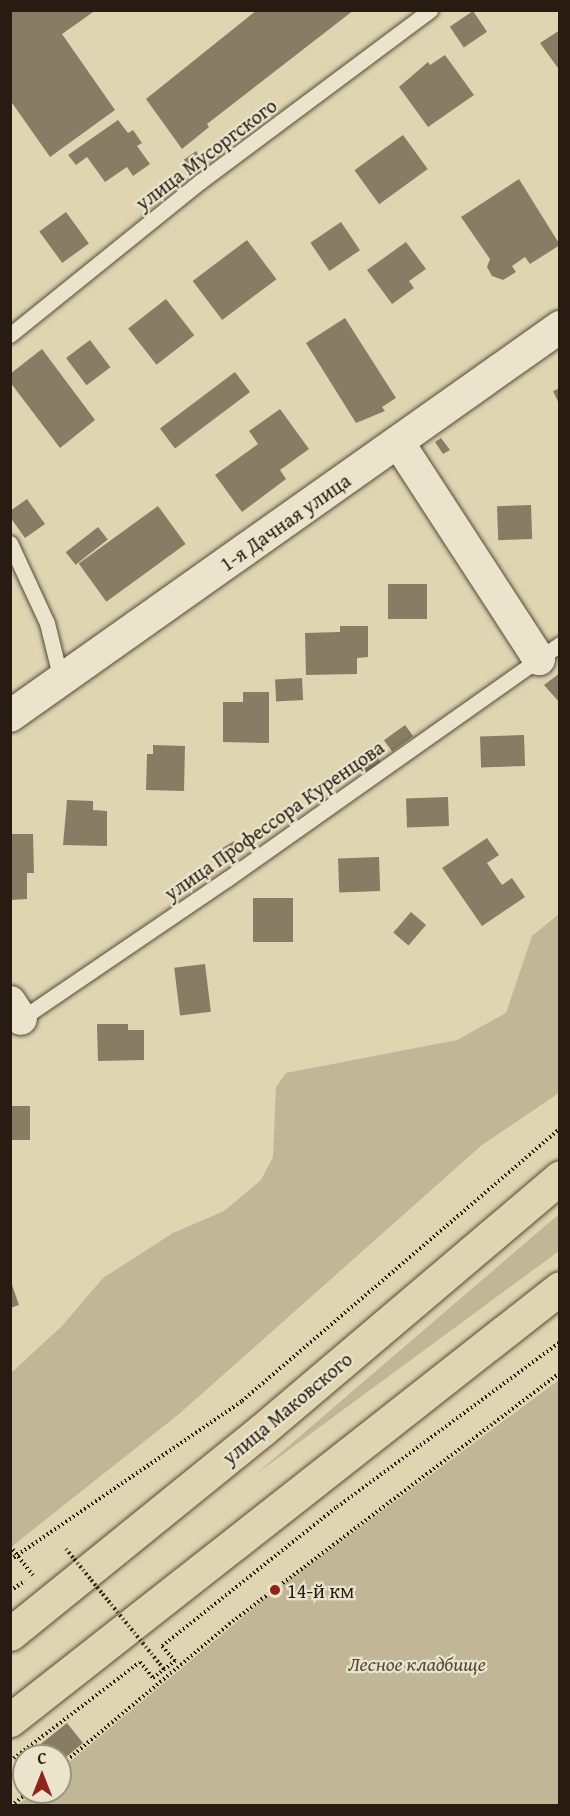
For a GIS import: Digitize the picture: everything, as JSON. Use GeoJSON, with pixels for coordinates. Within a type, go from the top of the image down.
{"type":"FeatureCollection","features":[{"type":"Feature","properties":{"kind":"highway","name":"улица Маковского"},"geometry":{"type":"LineString","coordinates":[[10,1634],[262,1430],[560,1177]]}},
{"type":"Feature","properties":{"kind":"highway"},"geometry":{"type":"LineString","coordinates":[[10,1720],[560,1288]]}},
{"type":"Feature","properties":{"kind":"street","name":"1-я Дачная улица"},"geometry":{"type":"LineString","coordinates":[[10,716],[560,327]]}},
{"type":"Feature","properties":{"kind":"street"},"geometry":{"type":"LineString","coordinates":[[398,442],[549,652]]}},
{"type":"Feature","properties":{"kind":"lane","name":"улица Мусоргского"},"geometry":{"type":"LineString","coordinates":[[10,335],[201,181],[430,10]]}},
{"type":"Feature","properties":{"kind":"lane"},"geometry":{"type":"LineString","coordinates":[[10,543],[47,623],[61,680]]}},
{"type":"Feature","properties":{"kind":"lane","name":"улица Профессора Куренцова"},"geometry":{"type":"LineString","coordinates":[[14,1016],[237,873],[549,652]]}},
{"type":"Feature","properties":{"kind":"path"},"geometry":{"type":"LineString","coordinates":[[10,1560],[242,1401],[560,1128]]}},
{"type":"Feature","properties":{"kind":"path"},"geometry":{"type":"LineString","coordinates":[[10,1761],[140,1662],[153,1678],[175,1661],[162,1646],[337,1507],[560,1342]]}},
{"type":"Feature","properties":{"kind":"path"},"geometry":{"type":"LineString","coordinates":[[72,1756],[229,1624],[560,1373]]}},
{"type":"Feature","properties":{"kind":"path"},"geometry":{"type":"LineString","coordinates":[[10,1546],[33,1575]]}},
{"type":"Feature","properties":{"kind":"path"},"geometry":{"type":"LineString","coordinates":[[66,1549],[164,1669]]}},
{"type":"Feature","properties":{"kind":"green space"},"geometry":{"type":"Polygon","coordinates":[[[559,914],[559,1093],[482,1145],[179,1414],[11,1547],[11,1373],[62,1326],[103,1278],[173,1233],[224,1211],[261,1180],[273,1157],[276,1087],[286,1073],[457,1040],[506,1013],[532,936],[559,914]]]}},
{"type":"Feature","properties":{"kind":"green space"},"geometry":{"type":"Polygon","coordinates":[[[559,1214],[559,1251],[256,1474],[559,1214]]]}},
{"type":"Feature","properties":{"kind":"green space","name":"Лесное кладбище"},"geometry":{"type":"Polygon","coordinates":[[[559,1380],[559,1805],[18,1805],[72,1804],[72,1760],[275,1590],[559,1380]]]}},
{"type":"Feature","properties":{"kind":"building"},"geometry":{"type":"Polygon","coordinates":[[[10,10],[96,10],[62,34],[115,110],[50,157],[10,100],[10,10]]]}},
{"type":"Feature","properties":{"kind":"building"},"geometry":{"type":"Polygon","coordinates":[[[257,10],[354,10],[207,124],[209,127],[182,149],[146,99],[257,10]]]}},
{"type":"Feature","properties":{"kind":"building"},"geometry":{"type":"Polygon","coordinates":[[[473,11],[487,32],[464,47],[450,27],[473,11]]]}},
{"type":"Feature","properties":{"kind":"building"},"geometry":{"type":"Polygon","coordinates":[[[560,30],[560,71],[540,43],[560,30]]]}},
{"type":"Feature","properties":{"kind":"building"},"geometry":{"type":"Polygon","coordinates":[[[445,55],[474,95],[428,127],[399,87],[428,62],[430,65],[445,55]]]}},
{"type":"Feature","properties":{"kind":"building"},"geometry":{"type":"Polygon","coordinates":[[[118,120],[128,133],[133,130],[142,143],[137,146],[150,164],[133,176],[127,167],[105,182],[87,157],[76,165],[68,155],[118,120]]]}},
{"type":"Feature","properties":{"kind":"building"},"geometry":{"type":"Polygon","coordinates":[[[403,135],[428,169],[379,204],[354,170],[403,135]]]}},
{"type":"Feature","properties":{"kind":"building"},"geometry":{"type":"Polygon","coordinates":[[[196,151],[207,166],[195,175],[184,160],[196,151]]]}},
{"type":"Feature","properties":{"kind":"building"},"geometry":{"type":"Polygon","coordinates":[[[519,179],[560,245],[530,264],[525,257],[512,266],[516,272],[503,280],[492,276],[487,267],[490,259],[461,217],[519,179]]]}},
{"type":"Feature","properties":{"kind":"building"},"geometry":{"type":"Polygon","coordinates":[[[66,212],[89,244],[62,263],[39,231],[66,212]]]}},
{"type":"Feature","properties":{"kind":"building"},"geometry":{"type":"Polygon","coordinates":[[[341,222],[360,250],[329,271],[310,243],[341,222]]]}},
{"type":"Feature","properties":{"kind":"building"},"geometry":{"type":"Polygon","coordinates":[[[247,240],[276,279],[222,320],[193,281],[247,240]]]}},
{"type":"Feature","properties":{"kind":"building"},"geometry":{"type":"Polygon","coordinates":[[[406,242],[426,269],[409,281],[414,288],[392,304],[367,270],[406,242]]]}},
{"type":"Feature","properties":{"kind":"building"},"geometry":{"type":"Polygon","coordinates":[[[166,299],[194,335],[156,365],[128,329],[166,299]]]}},
{"type":"Feature","properties":{"kind":"building"},"geometry":{"type":"Polygon","coordinates":[[[345,318],[396,398],[382,407],[385,411],[356,423],[306,343],[345,318]]]}},
{"type":"Feature","properties":{"kind":"building"},"geometry":{"type":"Polygon","coordinates":[[[90,340],[110,367],[87,385],[66,358],[90,340]]]}},
{"type":"Feature","properties":{"kind":"building"},"geometry":{"type":"Polygon","coordinates":[[[42,349],[95,420],[60,448],[10,382],[10,374],[42,349]]]}},
{"type":"Feature","properties":{"kind":"building"},"geometry":{"type":"Polygon","coordinates":[[[235,372],[250,392],[175,449],[160,429],[235,372]]]}},
{"type":"Feature","properties":{"kind":"building"},"geometry":{"type":"Polygon","coordinates":[[[560,388],[560,406],[553,391],[560,388]]]}},
{"type":"Feature","properties":{"kind":"building"},"geometry":{"type":"Polygon","coordinates":[[[280,409],[309,449],[280,470],[286,479],[242,512],[215,475],[258,444],[249,431],[280,409]]]}},
{"type":"Feature","properties":{"kind":"building"},"geometry":{"type":"Polygon","coordinates":[[[441,438],[450,450],[443,454],[435,442],[441,438]]]}},
{"type":"Feature","properties":{"kind":"building"},"geometry":{"type":"Polygon","coordinates":[[[27,499],[45,524],[25,538],[10,517],[10,511],[27,499]]]}},
{"type":"Feature","properties":{"kind":"building"},"geometry":{"type":"Polygon","coordinates":[[[531,505],[532,539],[498,540],[497,506],[531,505]]]}},
{"type":"Feature","properties":{"kind":"building"},"geometry":{"type":"Polygon","coordinates":[[[158,506],[186,544],[106,602],[79,564],[158,506]]]}},
{"type":"Feature","properties":{"kind":"building"},"geometry":{"type":"Polygon","coordinates":[[[98,527],[108,540],[76,565],[66,552],[98,527]]]}},
{"type":"Feature","properties":{"kind":"building"},"geometry":{"type":"Polygon","coordinates":[[[388,584],[427,584],[427,619],[388,619],[388,584]]]}},
{"type":"Feature","properties":{"kind":"building"},"geometry":{"type":"Polygon","coordinates":[[[340,626],[368,626],[368,657],[357,658],[357,674],[306,675],[305,633],[340,632],[340,626]]]}},
{"type":"Feature","properties":{"kind":"building"},"geometry":{"type":"Polygon","coordinates":[[[560,673],[560,703],[544,685],[560,673]]]}},
{"type":"Feature","properties":{"kind":"building"},"geometry":{"type":"Polygon","coordinates":[[[302,678],[303,700],[276,701],[275,679],[302,678]]]}},
{"type":"Feature","properties":{"kind":"building"},"geometry":{"type":"Polygon","coordinates":[[[243,692],[269,692],[269,743],[223,742],[223,702],[243,702],[243,692]]]}},
{"type":"Feature","properties":{"kind":"building"},"geometry":{"type":"Polygon","coordinates":[[[405,725],[413,736],[392,752],[384,740],[405,725]]]}},
{"type":"Feature","properties":{"kind":"building"},"geometry":{"type":"Polygon","coordinates":[[[524,735],[525,766],[481,768],[480,737],[524,735]]]}},
{"type":"Feature","properties":{"kind":"building"},"geometry":{"type":"Polygon","coordinates":[[[153,745],[185,746],[184,791],[146,790],[147,754],[153,754],[153,745]]]}},
{"type":"Feature","properties":{"kind":"building"},"geometry":{"type":"Polygon","coordinates":[[[372,749],[381,763],[365,774],[356,759],[372,749]]]}},
{"type":"Feature","properties":{"kind":"building"},"geometry":{"type":"Polygon","coordinates":[[[448,797],[449,826],[407,827],[406,798],[448,797]]]}},
{"type":"Feature","properties":{"kind":"building"},"geometry":{"type":"Polygon","coordinates":[[[67,800],[93,801],[93,810],[107,811],[107,846],[63,845],[67,800]]]}},
{"type":"Feature","properties":{"kind":"building"},"geometry":{"type":"Polygon","coordinates":[[[10,834],[33,834],[34,873],[27,873],[27,899],[10,900],[10,834]]]}},
{"type":"Feature","properties":{"kind":"building"},"geometry":{"type":"Polygon","coordinates":[[[487,838],[499,855],[487,863],[502,885],[512,878],[525,897],[482,926],[442,868],[487,838]]]}},
{"type":"Feature","properties":{"kind":"building"},"geometry":{"type":"Polygon","coordinates":[[[234,841],[240,851],[220,863],[214,853],[234,841]]]}},
{"type":"Feature","properties":{"kind":"building"},"geometry":{"type":"Polygon","coordinates":[[[379,857],[380,891],[339,892],[338,858],[379,857]]]}},
{"type":"Feature","properties":{"kind":"building"},"geometry":{"type":"Polygon","coordinates":[[[191,874],[197,882],[179,895],[173,887],[191,874]]]}},
{"type":"Feature","properties":{"kind":"building"},"geometry":{"type":"Polygon","coordinates":[[[253,898],[293,898],[293,942],[253,942],[253,898]]]}},
{"type":"Feature","properties":{"kind":"building"},"geometry":{"type":"Polygon","coordinates":[[[411,912],[426,925],[408,945],[393,932],[411,912]]]}},
{"type":"Feature","properties":{"kind":"building"},"geometry":{"type":"Polygon","coordinates":[[[205,964],[211,1012],[180,1015],[174,968],[205,964]]]}},
{"type":"Feature","properties":{"kind":"building"},"geometry":{"type":"Polygon","coordinates":[[[97,1024],[128,1024],[128,1030],[144,1030],[144,1060],[98,1061],[97,1024]]]}},
{"type":"Feature","properties":{"kind":"building"},"geometry":{"type":"Polygon","coordinates":[[[10,1106],[30,1106],[30,1140],[10,1140],[10,1106]]]}},
{"type":"Feature","properties":{"kind":"building"},"geometry":{"type":"Polygon","coordinates":[[[10,1279],[19,1305],[10,1308],[10,1279]]]}},
{"type":"Feature","properties":{"kind":"building"},"geometry":{"type":"Polygon","coordinates":[[[67,1723],[83,1743],[72,1752],[72,1744],[41,1744],[67,1723]]]}},
{"type":"Feature","properties":{"kind":"place","name":"14-й км"},"geometry":{"type":"Point","coordinates":[275,1590]}}]}
